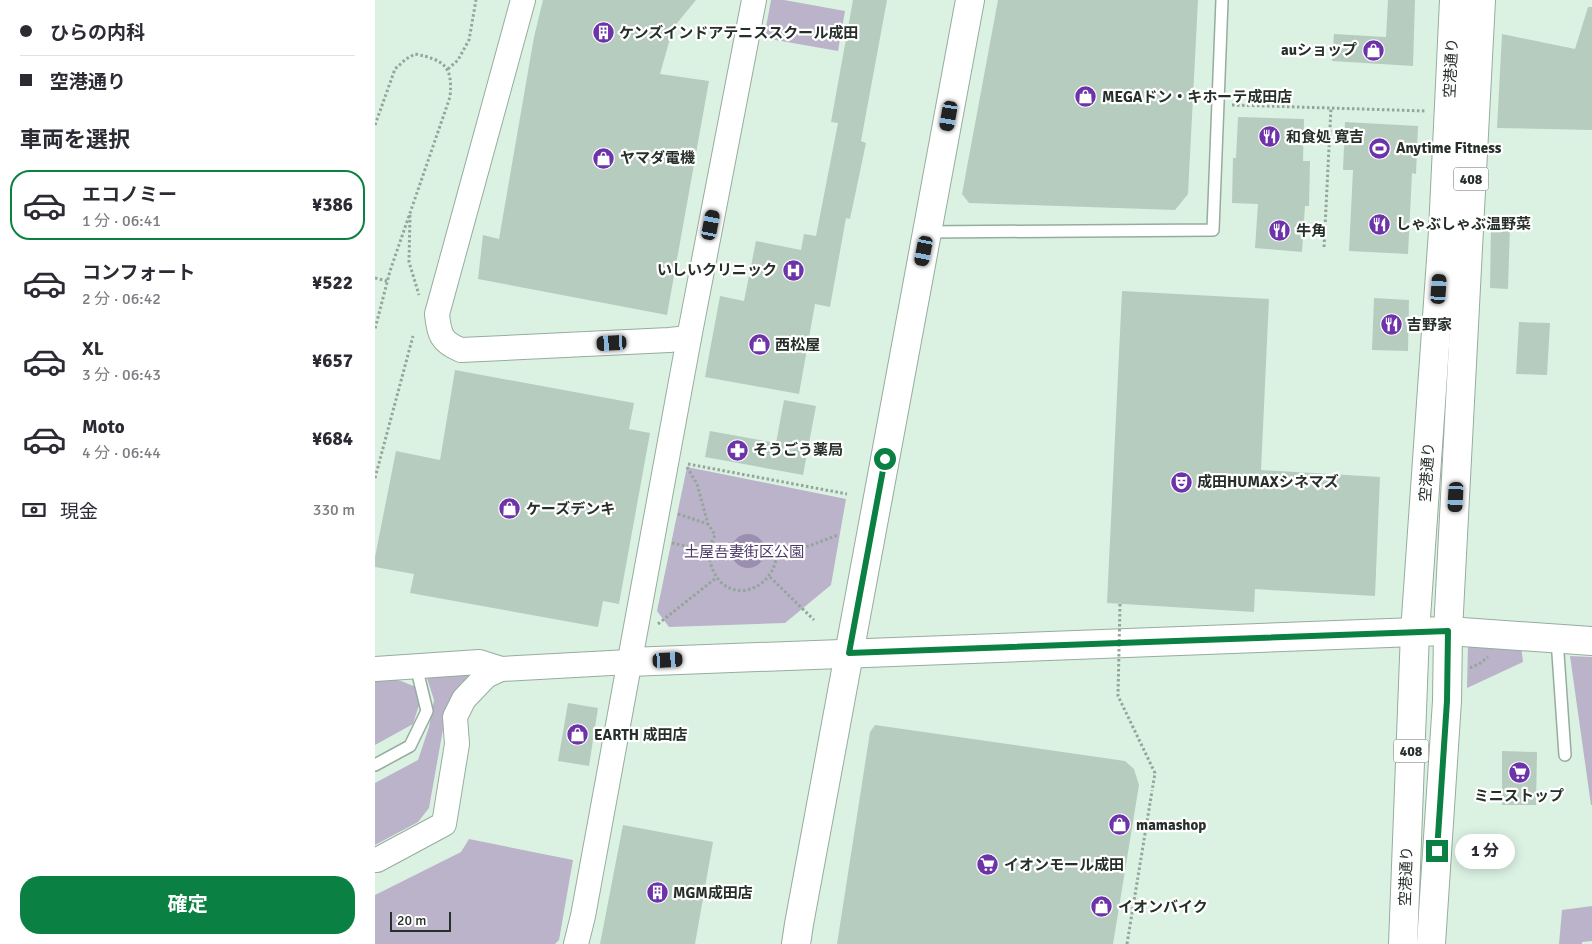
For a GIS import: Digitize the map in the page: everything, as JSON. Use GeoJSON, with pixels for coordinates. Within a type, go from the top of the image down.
{"type":"FeatureCollection","features":[{"type":"Feature","properties":{"kind":"main road"},"geometry":{"type":"LineString","coordinates":[[796,944],[970,0]]}},
{"type":"Feature","properties":{"kind":"main road","name":"空港通り"},"geometry":{"type":"LineString","coordinates":[[1403,944],[1415,632],[1443,231],[1454,0]]}},
{"type":"Feature","properties":{"kind":"main road","name":"空港通り"},"geometry":{"type":"LineString","coordinates":[[1431,944],[1447,701],[1448,631],[1481,0]]}},
{"type":"Feature","properties":{"kind":"main road"},"geometry":{"type":"LineString","coordinates":[[629,662],[1448,631],[1592,641]]}},
{"type":"Feature","properties":{"kind":"street"},"geometry":{"type":"LineString","coordinates":[[523,0],[437,314],[438,330],[449,345],[461,350],[689,338]]}},
{"type":"Feature","properties":{"kind":"street"},"geometry":{"type":"LineString","coordinates":[[576,944],[583,916],[689,338],[754,0]]}},
{"type":"Feature","properties":{"kind":"street"},"geometry":{"type":"LineString","coordinates":[[375,669],[479,662],[501,669]]}},
{"type":"Feature","properties":{"kind":"street"},"geometry":{"type":"LineString","coordinates":[[375,860],[444,824],[457,744],[455,718],[464,699],[485,676],[501,669],[629,662]]}},
{"type":"Feature","properties":{"kind":"lane"},"geometry":{"type":"LineString","coordinates":[[927,232],[1213,230],[1223,0]]}},
{"type":"Feature","properties":{"kind":"lane"},"geometry":{"type":"LineString","coordinates":[[1557,638],[1565,754]]}},
{"type":"Feature","properties":{"kind":"lane"},"geometry":{"type":"LineString","coordinates":[[375,765],[410,746],[427,711],[416,666]]}},
{"type":"Feature","properties":{"kind":"path"},"geometry":{"type":"LineString","coordinates":[[448,69],[458,60],[469,40],[476,0]]}},
{"type":"Feature","properties":{"kind":"path"},"geometry":{"type":"LineString","coordinates":[[375,125],[395,69],[406,58],[415,54],[427,56],[448,69],[452,80],[450,97],[387,281],[375,329]]}},
{"type":"Feature","properties":{"kind":"path"},"geometry":{"type":"LineString","coordinates":[[1229,105],[1430,112]]}},
{"type":"Feature","properties":{"kind":"path"},"geometry":{"type":"LineString","coordinates":[[1324,247],[1331,108]]}},
{"type":"Feature","properties":{"kind":"path"},"geometry":{"type":"LineString","coordinates":[[411,212],[409,262],[422,302]]}},
{"type":"Feature","properties":{"kind":"path"},"geometry":{"type":"LineString","coordinates":[[375,278],[387,281]]}},
{"type":"Feature","properties":{"kind":"path"},"geometry":{"type":"LineString","coordinates":[[375,478],[413,336]]}},
{"type":"Feature","properties":{"kind":"path"},"geometry":{"type":"LineString","coordinates":[[838,535],[809,546],[777,553],[776,562],[770,577],[757,587],[742,591],[729,588],[716,578],[708,551],[715,535],[708,524],[697,484],[686,464],[847,494]]}},
{"type":"Feature","properties":{"kind":"path"},"geometry":{"type":"LineString","coordinates":[[671,511],[708,524]]}},
{"type":"Feature","properties":{"kind":"path"},"geometry":{"type":"LineString","coordinates":[[674,544],[708,551]]}},
{"type":"Feature","properties":{"kind":"path"},"geometry":{"type":"LineString","coordinates":[[770,577],[814,620]]}},
{"type":"Feature","properties":{"kind":"path"},"geometry":{"type":"LineString","coordinates":[[655,627],[716,578]]}},
{"type":"Feature","properties":{"kind":"path"},"geometry":{"type":"LineString","coordinates":[[1121,604],[1118,696],[1155,772],[1127,944]]}},
{"type":"Feature","properties":{"kind":"green space"},"geometry":{"type":"Polygon","coordinates":[[[771,0],[784,0],[845,11],[838,51],[764,38],[771,0]]]}},
{"type":"Feature","properties":{"kind":"green space","name":"土屋吾妻街区公園"},"geometry":{"type":"Polygon","coordinates":[[[687,467],[846,499],[831,585],[785,623],[669,627],[657,611],[687,467]]]}},
{"type":"Feature","properties":{"kind":"green space"},"geometry":{"type":"Polygon","coordinates":[[[1468,643],[1521,646],[1523,662],[1467,688],[1468,643]]]}},
{"type":"Feature","properties":{"kind":"green space"},"geometry":{"type":"Polygon","coordinates":[[[1570,656],[1592,657],[1592,805],[1591,805],[1570,656]]]}},
{"type":"Feature","properties":{"kind":"green space"},"geometry":{"type":"Polygon","coordinates":[[[473,669],[473,676],[461,683],[450,701],[445,718],[429,808],[418,822],[375,845],[375,783],[418,760],[429,727],[434,700],[426,675],[473,669]]]}},
{"type":"Feature","properties":{"kind":"green space"},"geometry":{"type":"Polygon","coordinates":[[[384,677],[416,687],[419,705],[413,724],[375,745],[375,678],[384,677]]]}},
{"type":"Feature","properties":{"kind":"green space"},"geometry":{"type":"Polygon","coordinates":[[[469,839],[573,860],[559,940],[555,944],[375,944],[375,895],[461,852],[469,839]]]}},
{"type":"Feature","properties":{"kind":"green space"},"geometry":{"type":"Polygon","coordinates":[[[1592,906],[1592,941],[1582,942],[1582,944],[1559,944],[1562,910],[1592,906]]]}},
{"type":"Feature","properties":{"kind":"shaded area"},"geometry":{"type":"Polygon","coordinates":[[[748,534],[755,535],[760,539],[764,544],[764,558],[760,563],[755,567],[748,568],[741,567],[736,563],[732,558],[731,551],[732,544],[736,539],[741,535],[748,534]]]}},
{"type":"Feature","properties":{"kind":"building","name":"ヤマダ電機"},"geometry":{"type":"Polygon","coordinates":[[[543,0],[696,0],[673,28],[660,74],[709,81],[667,315],[478,279],[483,235],[499,239],[534,37],[543,0]]]}},
{"type":"Feature","properties":{"kind":"building"},"geometry":{"type":"Polygon","coordinates":[[[853,0],[887,0],[861,141],[866,143],[850,219],[846,218],[830,307],[815,304],[799,394],[705,377],[720,296],[744,301],[756,241],[801,250],[804,234],[816,236],[838,123],[831,122],[853,0]]]}},
{"type":"Feature","properties":{"kind":"building","name":"MEGAドン・キホーテ成田店"},"geometry":{"type":"Polygon","coordinates":[[[998,0],[1198,0],[1188,194],[1175,210],[969,203],[962,194],[998,0]]]}},
{"type":"Feature","properties":{"kind":"building","name":"auショップ"},"geometry":{"type":"Polygon","coordinates":[[[1388,0],[1415,0],[1413,66],[1332,61],[1334,34],[1386,37],[1388,0]]]}},
{"type":"Feature","properties":{"kind":"building"},"geometry":{"type":"Polygon","coordinates":[[[1588,7],[1592,7],[1592,130],[1497,128],[1502,34],[1575,49],[1588,7]]]}},
{"type":"Feature","properties":{"kind":"building"},"geometry":{"type":"Polygon","coordinates":[[[1238,117],[1304,119],[1303,161],[1310,161],[1309,206],[1305,206],[1302,252],[1255,248],[1258,204],[1232,203],[1233,158],[1236,158],[1238,117]]]}},
{"type":"Feature","properties":{"kind":"building"},"geometry":{"type":"Polygon","coordinates":[[[1345,122],[1418,126],[1416,174],[1412,173],[1408,254],[1349,251],[1353,170],[1343,170],[1345,122]]]}},
{"type":"Feature","properties":{"kind":"building"},"geometry":{"type":"Polygon","coordinates":[[[1491,224],[1510,225],[1508,289],[1490,288],[1491,224]]]}},
{"type":"Feature","properties":{"kind":"building"},"geometry":{"type":"Polygon","coordinates":[[[1122,291],[1269,299],[1261,470],[1380,477],[1375,596],[1255,589],[1254,612],[1107,603],[1122,291]]]}},
{"type":"Feature","properties":{"kind":"building","name":"吉野家"},"geometry":{"type":"Polygon","coordinates":[[[1374,298],[1409,300],[1408,351],[1372,350],[1374,298]]]}},
{"type":"Feature","properties":{"kind":"building"},"geometry":{"type":"Polygon","coordinates":[[[1519,322],[1550,323],[1547,375],[1516,374],[1519,322]]]}},
{"type":"Feature","properties":{"kind":"building","name":"ケーズデンキ"},"geometry":{"type":"Polygon","coordinates":[[[455,370],[634,403],[629,429],[650,433],[619,604],[603,601],[598,627],[410,593],[414,574],[375,567],[375,557],[396,451],[440,460],[455,370]]]}},
{"type":"Feature","properties":{"kind":"building"},"geometry":{"type":"Polygon","coordinates":[[[784,400],[816,406],[803,475],[705,457],[710,431],[776,443],[784,400]]]}},
{"type":"Feature","properties":{"kind":"building","name":"EARTH 成田店"},"geometry":{"type":"Polygon","coordinates":[[[568,703],[598,708],[589,766],[558,761],[568,703]]]}},
{"type":"Feature","properties":{"kind":"building","name":"イオンモール成田"},"geometry":{"type":"Polygon","coordinates":[[[875,725],[1125,761],[1134,769],[1139,785],[1113,944],[837,944],[870,732],[875,725]]]}},
{"type":"Feature","properties":{"kind":"building"},"geometry":{"type":"Polygon","coordinates":[[[1502,751],[1537,752],[1536,805],[1502,805],[1502,751]]]}},
{"type":"Feature","properties":{"kind":"building","name":"MGM成田店"},"geometry":{"type":"Polygon","coordinates":[[[623,825],[713,842],[695,944],[600,944],[623,825]]]}},
{"type":"Feature","properties":{"kind":"place","name":"ケンズインドアテニススクール成田"},"geometry":{"type":"Point","coordinates":[603,33]}},
{"type":"Feature","properties":{"kind":"place","name":"auショップ"},"geometry":{"type":"Point","coordinates":[1373,50]}},
{"type":"Feature","properties":{"kind":"place","name":"MEGAドン・キホーテ成田店"},"geometry":{"type":"Point","coordinates":[1086,97]}},
{"type":"Feature","properties":{"kind":"place","name":"和食処 寛吉"},"geometry":{"type":"Point","coordinates":[1270,137]}},
{"type":"Feature","properties":{"kind":"place","name":"Anytime Fitness"},"geometry":{"type":"Point","coordinates":[1380,148]}},
{"type":"Feature","properties":{"kind":"place","name":"ヤマダ電機"},"geometry":{"type":"Point","coordinates":[604,158]}},
{"type":"Feature","properties":{"kind":"place","name":"しゃぶしゃぶ温野菜"},"geometry":{"type":"Point","coordinates":[1380,224]}},
{"type":"Feature","properties":{"kind":"place","name":"牛角"},"geometry":{"type":"Point","coordinates":[1280,231]}},
{"type":"Feature","properties":{"kind":"place","name":"いしいクリニック"},"geometry":{"type":"Point","coordinates":[793,270]}},
{"type":"Feature","properties":{"kind":"place","name":"吉野家"},"geometry":{"type":"Point","coordinates":[1391,325]}},
{"type":"Feature","properties":{"kind":"place","name":"西松屋"},"geometry":{"type":"Point","coordinates":[759,345]}},
{"type":"Feature","properties":{"kind":"place","name":"そうごう薬局"},"geometry":{"type":"Point","coordinates":[737,450]}},
{"type":"Feature","properties":{"kind":"place","name":"成田HUMAXシネマズ"},"geometry":{"type":"Point","coordinates":[1181,482]}},
{"type":"Feature","properties":{"kind":"place","name":"ケーズデンキ"},"geometry":{"type":"Point","coordinates":[510,509]}},
{"type":"Feature","properties":{"kind":"place","name":"EARTH 成田店"},"geometry":{"type":"Point","coordinates":[578,735]}},
{"type":"Feature","properties":{"kind":"place","name":"ミニストップ"},"geometry":{"type":"Point","coordinates":[1519,773]}},
{"type":"Feature","properties":{"kind":"place","name":"mamashop"},"geometry":{"type":"Point","coordinates":[1120,825]}},
{"type":"Feature","properties":{"kind":"place","name":"イオンモール成田"},"geometry":{"type":"Point","coordinates":[988,865]}},
{"type":"Feature","properties":{"kind":"place","name":"MGM成田店"},"geometry":{"type":"Point","coordinates":[657,893]}},
{"type":"Feature","properties":{"kind":"place","name":"イオンバイク"},"geometry":{"type":"Point","coordinates":[1102,907]}},
{"type":"Feature","properties":{"kind":"route"},"geometry":{"type":"LineString","coordinates":[[885,459],[849,653],[1448,631],[1447,701],[1437,851]]}}]}
